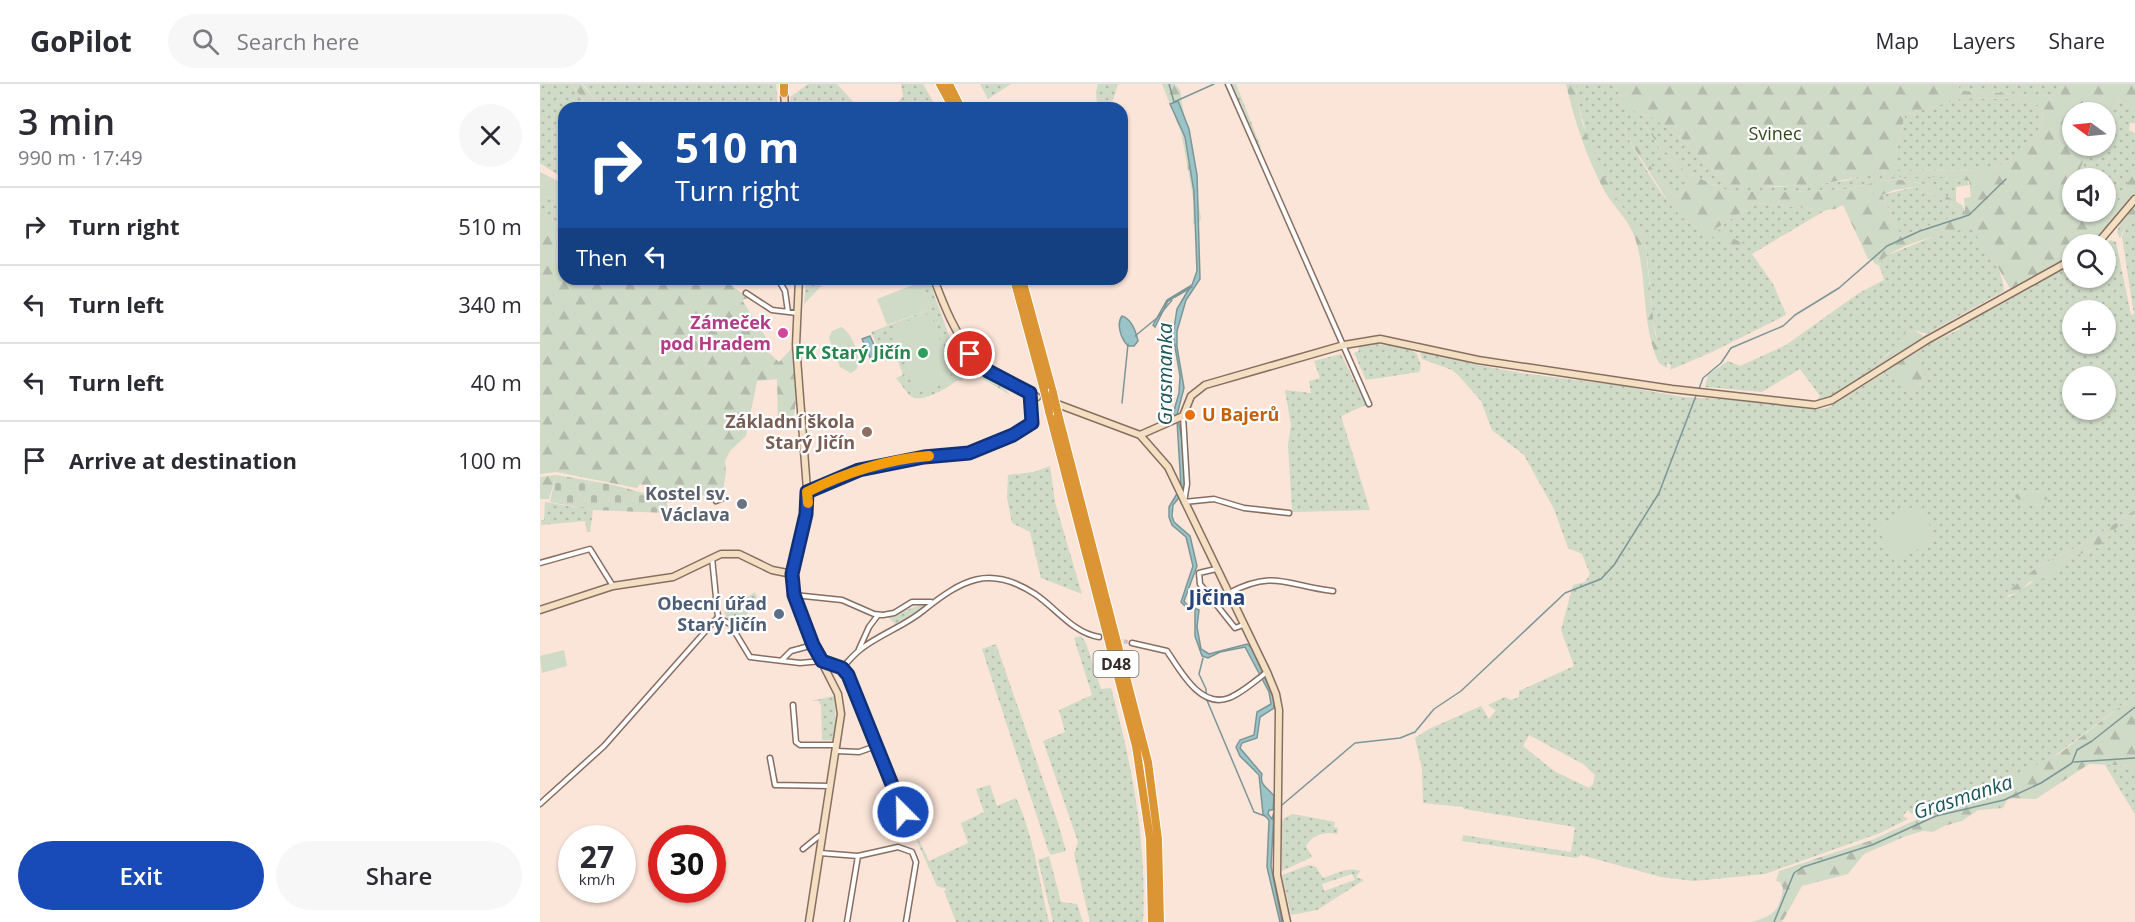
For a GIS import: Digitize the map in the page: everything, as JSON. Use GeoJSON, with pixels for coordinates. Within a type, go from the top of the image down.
{"type":"FeatureCollection","features":[{"type":"Feature","properties":{"kind":"highway"},"geometry":{"type":"LineString","coordinates":[[783,84],[784,93]]}},
{"type":"Feature","properties":{"kind":"highway"},"geometry":{"type":"LineString","coordinates":[[940,84],[950,102]]}},
{"type":"Feature","properties":{"kind":"highway"},"geometry":{"type":"LineString","coordinates":[[951,84],[959,102]]}},
{"type":"Feature","properties":{"kind":"highway","name":"D48"},"geometry":{"type":"LineString","coordinates":[[1016,285],[1138,755],[1150,839],[1152,922]]}},
{"type":"Feature","properties":{"kind":"highway","name":"D48"},"geometry":{"type":"LineString","coordinates":[[1023,285],[1148,762],[1158,839],[1160,922]]}},
{"type":"Feature","properties":{"kind":"street"},"geometry":{"type":"LineString","coordinates":[[1228,84],[1369,404]]}},
{"type":"Feature","properties":{"kind":"street"},"geometry":{"type":"LineString","coordinates":[[784,93],[785,102]]}},
{"type":"Feature","properties":{"kind":"street"},"geometry":{"type":"LineString","coordinates":[[2105,234],[2135,199]]}},
{"type":"Feature","properties":{"kind":"street"},"geometry":{"type":"LineString","coordinates":[[1181,497],[1187,484],[1179,418],[1191,396],[1205,386],[1344,345],[1380,339],[1478,360],[1698,392],[1815,405],[1832,400],[1927,340],[2062,265]]}},
{"type":"Feature","properties":{"kind":"street"},"geometry":{"type":"LineString","coordinates":[[782,285],[785,291],[788,312]]}},
{"type":"Feature","properties":{"kind":"street"},"geometry":{"type":"LineString","coordinates":[[799,285],[796,345],[807,492],[806,514],[792,574],[794,595],[813,645],[840,699],[837,748],[809,922]]}},
{"type":"Feature","properties":{"kind":"street"},"geometry":{"type":"LineString","coordinates":[[936,285],[949,320],[970,354],[988,371],[1037,397]]}},
{"type":"Feature","properties":{"kind":"street"},"geometry":{"type":"LineString","coordinates":[[746,293],[772,310],[797,313]]}},
{"type":"Feature","properties":{"kind":"street"},"geometry":{"type":"LineString","coordinates":[[807,492],[859,470],[924,457],[969,453],[1013,435],[1033,422],[1030,393]]}},
{"type":"Feature","properties":{"kind":"street"},"geometry":{"type":"LineString","coordinates":[[1051,397],[1140,435],[1168,467],[1244,625],[1264,675],[1276,694],[1279,710],[1277,875],[1287,922]]}},
{"type":"Feature","properties":{"kind":"street"},"geometry":{"type":"LineString","coordinates":[[1140,435],[1179,418]]}},
{"type":"Feature","properties":{"kind":"street"},"geometry":{"type":"LineString","coordinates":[[1181,497],[1214,499],[1244,508],[1289,513]]}},
{"type":"Feature","properties":{"kind":"street"},"geometry":{"type":"LineString","coordinates":[[716,501],[723,498]]}},
{"type":"Feature","properties":{"kind":"street"},"geometry":{"type":"LineString","coordinates":[[540,563],[590,549],[613,586]]}},
{"type":"Feature","properties":{"kind":"street"},"geometry":{"type":"LineString","coordinates":[[540,610],[613,586],[673,577],[712,558],[739,554],[772,570],[792,574]]}},
{"type":"Feature","properties":{"kind":"street"},"geometry":{"type":"LineString","coordinates":[[540,804],[604,746],[718,617],[712,558]]}},
{"type":"Feature","properties":{"kind":"street"},"geometry":{"type":"LineString","coordinates":[[1217,569],[1199,573],[1200,584],[1235,628],[1244,625]]}},
{"type":"Feature","properties":{"kind":"street"},"geometry":{"type":"LineString","coordinates":[[842,668],[859,650],[925,610],[931,602],[954,587],[977,577],[1006,579],[1034,593],[1072,625],[1100,637]]}},
{"type":"Feature","properties":{"kind":"street"},"geometry":{"type":"LineString","coordinates":[[1229,593],[1251,582],[1267,579],[1288,580],[1310,588],[1333,591]]}},
{"type":"Feature","properties":{"kind":"street"},"geometry":{"type":"LineString","coordinates":[[794,595],[842,600],[878,615],[894,613],[912,602],[931,602]]}},
{"type":"Feature","properties":{"kind":"street"},"geometry":{"type":"LineString","coordinates":[[859,650],[869,627],[878,615]]}},
{"type":"Feature","properties":{"kind":"street"},"geometry":{"type":"LineString","coordinates":[[718,617],[730,624],[750,657],[810,664],[822,661],[842,668],[848,675],[912,832]]}},
{"type":"Feature","properties":{"kind":"street"},"geometry":{"type":"LineString","coordinates":[[1132,644],[1167,651],[1193,688],[1209,697],[1223,700],[1232,698],[1264,675]]}},
{"type":"Feature","properties":{"kind":"street"},"geometry":{"type":"LineString","coordinates":[[782,660],[791,651],[813,645]]}},
{"type":"Feature","properties":{"kind":"street"},"geometry":{"type":"LineString","coordinates":[[793,705],[796,742],[800,745],[859,752],[876,746]]}},
{"type":"Feature","properties":{"kind":"street"},"geometry":{"type":"LineString","coordinates":[[770,758],[776,785],[831,786]]}},
{"type":"Feature","properties":{"kind":"street"},"geometry":{"type":"LineString","coordinates":[[803,849],[819,836],[823,837]]}},
{"type":"Feature","properties":{"kind":"street"},"geometry":{"type":"LineString","coordinates":[[820,853],[858,856],[898,847],[912,852],[916,862],[906,922]]}},
{"type":"Feature","properties":{"kind":"street"},"geometry":{"type":"LineString","coordinates":[[848,922],[858,856]]}},
{"type":"Feature","properties":{"kind":"green space"},"geometry":{"type":"Polygon","coordinates":[[[540,84],[571,84],[585,102],[558,102],[558,175],[540,163],[540,84]]]}},
{"type":"Feature","properties":{"kind":"green space"},"geometry":{"type":"Polygon","coordinates":[[[571,84],[582,84],[597,102],[585,102],[571,84]]]}},
{"type":"Feature","properties":{"kind":"green space"},"geometry":{"type":"Polygon","coordinates":[[[583,84],[776,84],[778,102],[597,102],[583,84]]]}},
{"type":"Feature","properties":{"kind":"green space"},"geometry":{"type":"Polygon","coordinates":[[[808,84],[837,84],[854,102],[790,102],[790,97],[808,84]]]}},
{"type":"Feature","properties":{"kind":"green space"},"geometry":{"type":"Polygon","coordinates":[[[901,84],[923,84],[934,102],[898,102],[903,96],[901,84]]]}},
{"type":"Feature","properties":{"kind":"green space"},"geometry":{"type":"Polygon","coordinates":[[[980,84],[1011,84],[988,99],[980,84]]]}},
{"type":"Feature","properties":{"kind":"green space"},"geometry":{"type":"Polygon","coordinates":[[[1098,84],[1118,84],[1111,102],[1097,102],[1098,84]]]}},
{"type":"Feature","properties":{"kind":"green space"},"geometry":{"type":"Polygon","coordinates":[[[1162,84],[1175,84],[1180,90],[1201,218],[1199,223],[1193,224],[1193,197],[1181,132],[1162,84]]]}},
{"type":"Feature","properties":{"kind":"green space"},"geometry":{"type":"Polygon","coordinates":[[[1230,84],[1236,84],[1261,147],[1258,149],[1230,84]]]}},
{"type":"Feature","properties":{"kind":"green space"},"geometry":{"type":"Polygon","coordinates":[[[1566,84],[1575,84],[1582,122],[1603,175],[1620,204],[1636,223],[1645,243],[1655,334],[1667,368],[1659,363],[1649,333],[1642,269],[1635,238],[1625,219],[1605,192],[1592,166],[1577,125],[1566,84]]]}},
{"type":"Feature","properties":{"kind":"green space"},"geometry":{"type":"Polygon","coordinates":[[[1575,84],[1613,84],[1623,100],[1641,115],[1651,116],[1684,141],[1727,184],[1779,187],[1845,181],[1884,169],[1885,173],[1882,177],[1958,177],[1966,178],[1969,185],[1956,187],[1956,202],[1923,184],[1901,180],[1880,181],[1849,189],[1731,192],[1687,173],[1669,156],[1643,122],[1664,155],[1689,183],[1689,187],[1675,197],[1662,184],[1625,127],[1626,135],[1653,180],[1674,209],[1701,231],[1717,238],[1723,235],[1715,229],[1757,203],[1826,210],[1752,254],[1773,284],[1786,314],[1712,352],[1670,370],[1671,365],[1664,358],[1655,328],[1644,242],[1639,229],[1607,183],[1595,156],[1585,128],[1575,84]]]}},
{"type":"Feature","properties":{"kind":"green space","name":"Svinec"},"geometry":{"type":"Polygon","coordinates":[[[1613,84],[1960,84],[1958,90],[1964,91],[2052,96],[2064,85],[2062,84],[2135,84],[2135,109],[2116,99],[2114,102],[2062,102],[2062,156],[2086,156],[2080,168],[2062,168],[2062,222],[2114,222],[2105,234],[2062,234],[2062,262],[2011,290],[1990,254],[1971,229],[1950,232],[1905,246],[1883,259],[1879,265],[1875,264],[1872,259],[1868,259],[1843,205],[1826,210],[1757,203],[1715,229],[1746,245],[1744,249],[1705,234],[1671,206],[1626,135],[1625,126],[1662,184],[1675,197],[1689,187],[1689,183],[1664,155],[1643,121],[1669,156],[1687,173],[1731,192],[1849,189],[1880,181],[1901,180],[1927,185],[1962,205],[1965,212],[1964,198],[1971,197],[1969,181],[1949,177],[1881,177],[1885,173],[1884,169],[1828,183],[1790,186],[1732,186],[1727,184],[1684,141],[1651,116],[1641,115],[1628,108],[1613,84]],[[1963,98],[1905,115],[1894,161],[1894,171],[1992,170],[2024,150],[2037,134],[2043,116],[2041,106],[2014,99],[1963,98]],[[1915,187],[1894,190],[1882,195],[1901,236],[1963,213],[1934,195],[1915,187]]]}},
{"type":"Feature","properties":{"kind":"green space"},"geometry":{"type":"Polygon","coordinates":[[[1960,84],[2064,85],[2052,96],[1964,91],[1958,90],[1960,84]]]}},
{"type":"Feature","properties":{"kind":"green space"},"geometry":{"type":"Polygon","coordinates":[[[1963,98],[2014,99],[2041,106],[2043,116],[2037,134],[2024,151],[1992,170],[1894,171],[1894,161],[1905,115],[1963,98]]]}},
{"type":"Feature","properties":{"kind":"green space"},"geometry":{"type":"Polygon","coordinates":[[[2116,99],[2135,109],[2135,123],[2130,123],[2129,130],[2135,133],[2135,171],[2116,202],[2116,168],[2080,168],[2086,156],[2116,156],[2116,99]]]}},
{"type":"Feature","properties":{"kind":"green space"},"geometry":{"type":"Polygon","coordinates":[[[2135,171],[2135,194],[2116,220],[2116,202],[2135,171]]]}},
{"type":"Feature","properties":{"kind":"green space"},"geometry":{"type":"Polygon","coordinates":[[[540,172],[558,181],[558,199],[540,195],[540,172]]]}},
{"type":"Feature","properties":{"kind":"green space"},"geometry":{"type":"Polygon","coordinates":[[[1915,187],[1934,195],[1963,213],[1901,236],[1882,195],[1915,187]]]}},
{"type":"Feature","properties":{"kind":"green space"},"geometry":{"type":"Polygon","coordinates":[[[540,195],[558,199],[558,224],[540,212],[540,195]]]}},
{"type":"Feature","properties":{"kind":"green space"},"geometry":{"type":"Polygon","coordinates":[[[2135,202],[2135,221],[2125,226],[2120,239],[2117,232],[2122,218],[2135,202]]]}},
{"type":"Feature","properties":{"kind":"green space"},"geometry":{"type":"Polygon","coordinates":[[[540,212],[558,224],[558,285],[731,285],[748,298],[742,300],[770,344],[766,350],[779,362],[792,348],[796,402],[791,429],[778,428],[777,379],[757,381],[746,436],[730,451],[725,461],[726,472],[722,497],[700,495],[684,489],[668,492],[640,484],[637,488],[556,472],[540,474],[540,212]]]}},
{"type":"Feature","properties":{"kind":"green space"},"geometry":{"type":"Polygon","coordinates":[[[2135,221],[2135,510],[2087,542],[2037,567],[2006,593],[2008,597],[2013,595],[2066,559],[2099,547],[2119,525],[2135,517],[2135,695],[2048,761],[1977,793],[1911,814],[1908,810],[1903,816],[1908,819],[1880,833],[1765,874],[1694,881],[1661,877],[1581,855],[1576,858],[1462,841],[1463,835],[1571,852],[1575,827],[1463,807],[1423,803],[1422,769],[1415,738],[1429,729],[1481,706],[1489,719],[1496,710],[1488,705],[1505,697],[1511,700],[1519,697],[1519,691],[1574,666],[1561,630],[1573,585],[1585,582],[1590,574],[1582,554],[1568,548],[1554,509],[1524,455],[1492,430],[1481,401],[1459,376],[1452,370],[1422,359],[1420,353],[1435,353],[1473,364],[1521,373],[1617,385],[1682,397],[1743,400],[1818,409],[1827,408],[1884,373],[1889,374],[1912,397],[1924,376],[1916,355],[1918,349],[1960,329],[1959,325],[2062,266],[2062,288],[2116,288],[2116,242],[2131,315],[2134,314],[2122,237],[2125,226],[2135,221]],[[2019,491],[2037,506],[2039,491],[2019,491]],[[1529,735],[1523,746],[1554,771],[1589,788],[1593,784],[1595,775],[1583,764],[1529,735]]]}},
{"type":"Feature","properties":{"kind":"green space"},"geometry":{"type":"Polygon","coordinates":[[[1952,229],[1971,229],[1976,232],[1998,268],[2004,291],[1927,334],[1914,330],[1903,334],[1896,347],[1877,363],[1880,367],[1828,399],[1815,402],[1820,396],[1800,369],[1762,392],[1705,387],[1708,375],[1728,361],[1740,366],[1786,345],[1859,293],[1884,280],[1879,265],[1883,257],[1952,229]]]}},
{"type":"Feature","properties":{"kind":"green space"},"geometry":{"type":"Polygon","coordinates":[[[806,285],[822,285],[804,304],[806,285]]]}},
{"type":"Feature","properties":{"kind":"green space"},"geometry":{"type":"Polygon","coordinates":[[[913,285],[922,285],[931,309],[887,325],[877,299],[913,285]]]}},
{"type":"Feature","properties":{"kind":"green space"},"geometry":{"type":"Polygon","coordinates":[[[922,285],[931,285],[952,344],[955,343],[960,350],[1000,383],[1009,394],[984,380],[966,363],[958,366],[964,381],[957,380],[942,390],[922,398],[912,397],[908,393],[896,378],[903,375],[897,358],[892,353],[887,355],[888,359],[885,362],[871,332],[931,309],[922,285]]]}},
{"type":"Feature","properties":{"kind":"green space","name":"FK Starý Jičín"},"geometry":{"type":"Polygon","coordinates":[[[931,313],[953,380],[915,393],[893,326],[931,313]]]}},
{"type":"Feature","properties":{"kind":"green space"},"geometry":{"type":"Polygon","coordinates":[[[841,327],[849,334],[857,352],[857,369],[851,373],[840,367],[829,338],[832,331],[841,327]]]}},
{"type":"Feature","properties":{"kind":"green space"},"geometry":{"type":"Polygon","coordinates":[[[1914,330],[1926,337],[1918,342],[1916,355],[1920,359],[1924,376],[1912,397],[1884,373],[1877,363],[1889,354],[1903,334],[1914,330]]]}},
{"type":"Feature","properties":{"kind":"green space"},"geometry":{"type":"Polygon","coordinates":[[[1375,344],[1406,347],[1417,354],[1421,366],[1419,372],[1366,380],[1354,353],[1359,351],[1358,346],[1375,344]]]}},
{"type":"Feature","properties":{"kind":"green space"},"geometry":{"type":"Polygon","coordinates":[[[1341,354],[1366,405],[1341,416],[1370,510],[1292,512],[1288,444],[1291,425],[1285,390],[1311,393],[1309,381],[1320,378],[1314,361],[1341,354]]]}},
{"type":"Feature","properties":{"kind":"green space"},"geometry":{"type":"Polygon","coordinates":[[[1050,466],[1055,502],[1082,594],[1041,578],[1030,532],[1012,523],[1007,498],[1008,475],[1034,472],[1050,466]]]}},
{"type":"Feature","properties":{"kind":"green space"},"geometry":{"type":"Polygon","coordinates":[[[556,475],[549,499],[540,499],[540,477],[556,475]]]}},
{"type":"Feature","properties":{"kind":"green space"},"geometry":{"type":"Polygon","coordinates":[[[556,475],[614,485],[661,498],[667,502],[667,513],[593,510],[550,502],[556,475]]]}},
{"type":"Feature","properties":{"kind":"green space"},"geometry":{"type":"Polygon","coordinates":[[[2022,490],[2043,492],[2048,500],[2042,506],[2019,501],[2015,496],[2022,490]]]}},
{"type":"Feature","properties":{"kind":"green space"},"geometry":{"type":"Polygon","coordinates":[[[545,502],[593,510],[590,532],[587,532],[585,521],[541,525],[541,520],[544,520],[545,502]]]}},
{"type":"Feature","properties":{"kind":"green space"},"geometry":{"type":"Polygon","coordinates":[[[1920,503],[1936,540],[1894,561],[1877,526],[1920,503]]]}},
{"type":"Feature","properties":{"kind":"green space"},"geometry":{"type":"Polygon","coordinates":[[[2135,510],[2134,518],[2119,525],[2099,547],[2066,559],[2052,576],[2029,582],[2019,592],[2006,596],[2006,593],[2037,567],[2087,542],[2135,510]]]}},
{"type":"Feature","properties":{"kind":"green space"},"geometry":{"type":"Polygon","coordinates":[[[755,592],[757,597],[752,603],[754,606],[746,615],[751,627],[738,633],[724,613],[755,592]]]}},
{"type":"Feature","properties":{"kind":"green space"},"geometry":{"type":"Polygon","coordinates":[[[925,603],[927,606],[896,625],[888,617],[925,603]]]}},
{"type":"Feature","properties":{"kind":"green space"},"geometry":{"type":"Polygon","coordinates":[[[1081,636],[1086,643],[1101,689],[1111,688],[1125,746],[1140,833],[1144,892],[1143,922],[1090,922],[1074,854],[1078,842],[1043,741],[1065,732],[1059,710],[1092,695],[1074,638],[1081,636]]]}},
{"type":"Feature","properties":{"kind":"green space"},"geometry":{"type":"Polygon","coordinates":[[[996,644],[1066,851],[1051,855],[1048,850],[982,649],[996,644]]]}},
{"type":"Feature","properties":{"kind":"green space"},"geometry":{"type":"Polygon","coordinates":[[[564,650],[567,666],[542,673],[540,656],[564,650]]]}},
{"type":"Feature","properties":{"kind":"green space"},"geometry":{"type":"Polygon","coordinates":[[[2135,695],[2135,766],[2089,764],[2036,799],[2013,798],[2007,800],[2003,808],[1978,810],[1962,821],[1933,832],[1923,831],[1906,836],[1864,854],[1848,874],[1802,886],[1782,922],[1752,922],[1766,917],[1780,902],[1783,888],[1780,882],[1776,881],[1779,871],[1872,840],[1920,818],[1926,821],[1933,819],[1926,815],[1993,791],[1994,785],[2059,754],[2135,695]]]}},
{"type":"Feature","properties":{"kind":"green space"},"geometry":{"type":"Polygon","coordinates":[[[834,696],[836,722],[834,740],[822,740],[821,706],[819,701],[811,701],[834,696]]]}},
{"type":"Feature","properties":{"kind":"green space"},"geometry":{"type":"Polygon","coordinates":[[[2105,765],[2135,766],[2135,814],[2133,811],[2105,765]]]}},
{"type":"Feature","properties":{"kind":"green space"},"geometry":{"type":"Polygon","coordinates":[[[990,785],[997,806],[1016,798],[1032,843],[1049,922],[956,922],[944,891],[947,889],[937,886],[917,841],[919,840],[929,861],[968,843],[961,823],[984,812],[976,789],[990,785]]]}},
{"type":"Feature","properties":{"kind":"green space"},"geometry":{"type":"Polygon","coordinates":[[[1293,814],[1335,822],[1334,827],[1338,828],[1337,834],[1324,834],[1312,839],[1306,846],[1312,857],[1282,871],[1282,823],[1284,818],[1293,814]]]}},
{"type":"Feature","properties":{"kind":"green space"},"geometry":{"type":"Polygon","coordinates":[[[1049,856],[1061,902],[1077,904],[1083,922],[1053,922],[1038,860],[1049,856]]]}},
{"type":"Feature","properties":{"kind":"green space"},"geometry":{"type":"Polygon","coordinates":[[[1309,865],[1316,867],[1323,878],[1351,869],[1360,871],[1356,877],[1364,880],[1317,910],[1291,915],[1282,875],[1309,865]],[[1352,874],[1322,884],[1324,891],[1355,880],[1352,874]]]}},
{"type":"Feature","properties":{"kind":"water"},"geometry":{"type":"Polygon","coordinates":[[[1178,101],[1189,129],[1197,175],[1200,279],[1186,300],[1177,331],[1177,347],[1184,388],[1177,415],[1183,443],[1185,485],[1183,493],[1173,505],[1172,516],[1174,522],[1190,536],[1197,566],[1184,601],[1187,605],[1199,610],[1197,627],[1201,649],[1209,654],[1247,644],[1252,648],[1274,699],[1274,708],[1260,717],[1257,738],[1242,743],[1240,748],[1262,774],[1263,784],[1274,796],[1273,810],[1269,810],[1268,814],[1272,819],[1274,812],[1271,866],[1282,922],[1280,922],[1267,867],[1269,820],[1263,814],[1259,775],[1240,756],[1236,747],[1240,740],[1254,735],[1257,712],[1271,704],[1269,692],[1245,647],[1220,652],[1208,658],[1202,656],[1195,636],[1195,609],[1186,607],[1181,602],[1193,566],[1186,537],[1172,525],[1169,517],[1169,507],[1181,487],[1177,421],[1173,414],[1179,393],[1180,376],[1173,335],[1177,309],[1190,287],[1168,301],[1155,327],[1153,325],[1167,300],[1192,285],[1197,271],[1194,192],[1185,137],[1170,104],[1178,101]]]}},
{"type":"Feature","properties":{"kind":"water"},"geometry":{"type":"Polygon","coordinates":[[[1122,316],[1131,323],[1135,330],[1138,341],[1134,346],[1128,346],[1121,336],[1119,323],[1122,316]]]}},
{"type":"Feature","properties":{"kind":"water"},"geometry":{"type":"Polygon","coordinates":[[[870,336],[880,358],[872,362],[862,339],[870,336]]]}},
{"type":"Feature","properties":{"kind":"waterway","name":"Grasmanka"},"geometry":{"type":"LineString","coordinates":[[1169,84],[1174,102]]}},
{"type":"Feature","properties":{"kind":"waterway"},"geometry":{"type":"LineString","coordinates":[[1174,102],[1214,84]]}},
{"type":"Feature","properties":{"kind":"waterway"},"geometry":{"type":"LineString","coordinates":[[1699,389],[1703,378],[1721,363],[1731,348],[1783,326],[1795,315],[1839,288],[1887,246],[1920,231],[1969,215],[2006,179]]}},
{"type":"Feature","properties":{"kind":"waterway"},"geometry":{"type":"LineString","coordinates":[[1175,297],[1192,287]]}},
{"type":"Feature","properties":{"kind":"waterway"},"geometry":{"type":"LineString","coordinates":[[1135,336],[1157,318],[1172,300]]}},
{"type":"Feature","properties":{"kind":"waterway"},"geometry":{"type":"LineString","coordinates":[[1122,403],[1128,344]]}},
{"type":"Feature","properties":{"kind":"waterway"},"geometry":{"type":"LineString","coordinates":[[1282,805],[1355,743],[1400,738],[1415,732],[1434,709],[1461,691],[1565,593],[1601,579],[1614,565],[1659,493],[1697,393]]}},
{"type":"Feature","properties":{"kind":"waterway"},"geometry":{"type":"LineString","coordinates":[[1203,658],[1199,674],[1206,689],[1206,698],[1254,812],[1265,816]]}},
{"type":"Feature","properties":{"kind":"waterway","name":"Grasmanka"},"geometry":{"type":"LineString","coordinates":[[1774,922],[1794,873],[1803,867],[1872,845],[1936,816],[2004,800],[2041,783],[2072,763],[2077,750],[2135,707]]}},
{"type":"Feature","properties":{"kind":"waterway"},"geometry":{"type":"LineString","coordinates":[[2074,762],[2135,758]]}},
{"type":"Feature","properties":{"kind":"tunnel"},"geometry":{"type":"LineString","coordinates":[[1118,640],[1132,643]]}},
{"type":"Feature","properties":{"kind":"slow traffic"},"geometry":{"type":"LineString","coordinates":[[808,503],[807,492],[826,482],[859,470],[929,456]]}},
{"type":"Feature","properties":{"kind":"place","name":"Zámeček pod Hradem"},"geometry":{"type":"Point","coordinates":[783,333]}},
{"type":"Feature","properties":{"kind":"place","name":"FK Starý Jičín"},"geometry":{"type":"Point","coordinates":[923,353]}},
{"type":"Feature","properties":{"kind":"place","name":"U Bajerů"},"geometry":{"type":"Point","coordinates":[1190,415]}},
{"type":"Feature","properties":{"kind":"place","name":"Základní škola Starý Jičín"},"geometry":{"type":"Point","coordinates":[867,432]}},
{"type":"Feature","properties":{"kind":"place","name":"Kostel sv. Václava"},"geometry":{"type":"Point","coordinates":[742,504]}},
{"type":"Feature","properties":{"kind":"place","name":"Obecní úřad Starý Jičín"},"geometry":{"type":"Point","coordinates":[779,614]}},
{"type":"Feature","properties":{"kind":"district","name":"Jičina"},"geometry":{"type":"Point","coordinates":[1217,598]}},
{"type":"Feature","properties":{"kind":"route"},"geometry":{"type":"LineString","coordinates":[[903,812],[848,675],[842,668],[822,661],[813,645],[794,595],[792,574],[806,514],[807,492],[826,482],[859,470],[924,457],[969,453],[1013,435],[1032,423],[1030,393],[1005,382],[988,371],[970,354]]}}]}
